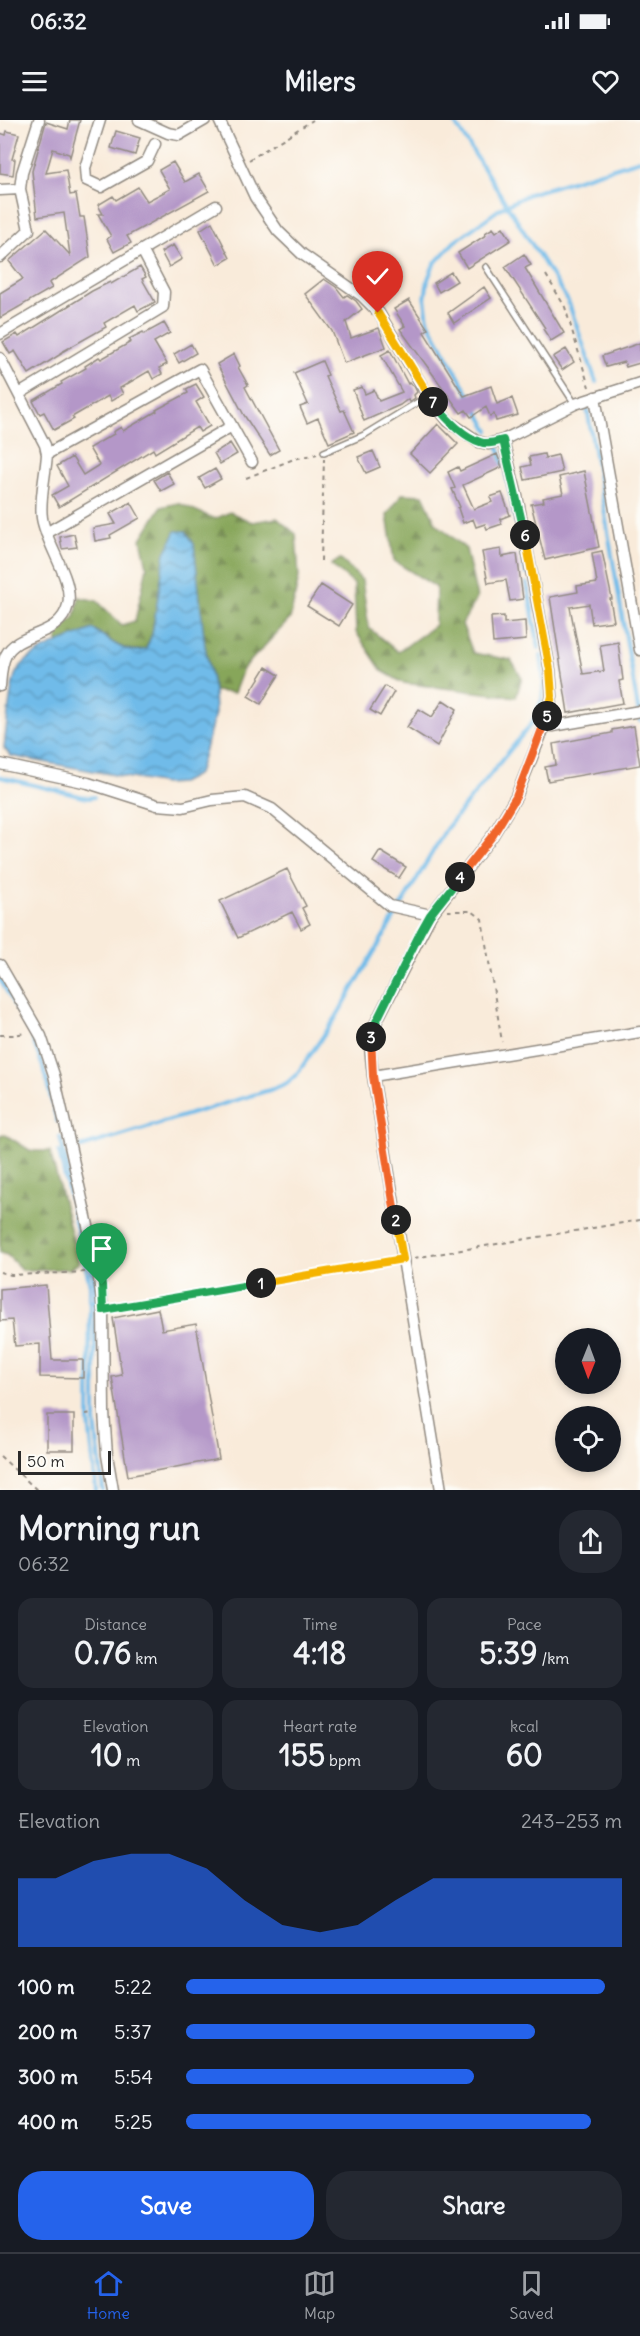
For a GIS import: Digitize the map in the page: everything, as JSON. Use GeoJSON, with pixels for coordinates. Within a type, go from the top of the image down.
{"type":"FeatureCollection","features":[{"type":"Feature","properties":{"kind":"street"},"geometry":{"type":"LineString","coordinates":[[0,256],[29,230],[20,189],[22,172],[39,120]]}},
{"type":"Feature","properties":{"kind":"street"},"geometry":{"type":"LineString","coordinates":[[100,120],[85,168],[86,180],[101,187],[147,160],[155,144]]}},
{"type":"Feature","properties":{"kind":"street"},"geometry":{"type":"LineString","coordinates":[[139,120],[168,133],[179,135],[206,120]]}},
{"type":"Feature","properties":{"kind":"street"},"geometry":{"type":"LineString","coordinates":[[219,120],[255,197],[278,231],[302,254],[362,296],[378,313],[428,396],[448,421],[479,442],[488,444],[503,440],[574,404],[640,383]]}},
{"type":"Feature","properties":{"kind":"street"},"geometry":{"type":"LineString","coordinates":[[0,190],[20,189]]}},
{"type":"Feature","properties":{"kind":"street"},"geometry":{"type":"LineString","coordinates":[[0,334],[216,206]]}},
{"type":"Feature","properties":{"kind":"street"},"geometry":{"type":"LineString","coordinates":[[19,394],[163,307],[164,292],[142,250]]}},
{"type":"Feature","properties":{"kind":"street"},"geometry":{"type":"LineString","coordinates":[[0,358],[45,445],[47,454],[42,517],[46,533],[68,587],[69,603],[65,614],[51,629],[18,644],[6,653],[0,686]]}},
{"type":"Feature","properties":{"kind":"street"},"geometry":{"type":"LineString","coordinates":[[47,454],[200,369],[252,462]]}},
{"type":"Feature","properties":{"kind":"street"},"geometry":{"type":"LineString","coordinates":[[595,397],[640,650]]}},
{"type":"Feature","properties":{"kind":"street"},"geometry":{"type":"LineString","coordinates":[[46,533],[232,426]]}},
{"type":"Feature","properties":{"kind":"street"},"geometry":{"type":"LineString","coordinates":[[441,1490],[370,1047],[371,1032],[430,915],[493,835],[516,797],[545,724],[552,696],[550,670],[518,496],[503,440]]}},
{"type":"Feature","properties":{"kind":"street"},"geometry":{"type":"LineString","coordinates":[[545,724],[553,726],[637,711]]}},
{"type":"Feature","properties":{"kind":"street"},"geometry":{"type":"LineString","coordinates":[[0,764],[88,783],[156,805],[183,807],[212,800],[245,797],[272,809],[390,906],[430,915]]}},
{"type":"Feature","properties":{"kind":"street"},"geometry":{"type":"LineString","coordinates":[[0,966],[38,1030],[54,1075],[100,1277],[103,1310],[104,1412],[107,1455],[113,1490]]}},
{"type":"Feature","properties":{"kind":"street"},"geometry":{"type":"LineString","coordinates":[[373,1076],[640,1032]]}},
{"type":"Feature","properties":{"kind":"lane"},"geometry":{"type":"LineString","coordinates":[[486,267],[574,404]]}},
{"type":"Feature","properties":{"kind":"lane"},"geometry":{"type":"LineString","coordinates":[[324,452],[364,435],[428,396]]}},
{"type":"Feature","properties":{"kind":"path"},"geometry":{"type":"LineString","coordinates":[[241,165],[312,120]]}},
{"type":"Feature","properties":{"kind":"path"},"geometry":{"type":"LineString","coordinates":[[546,275],[565,308],[590,390],[595,397]]}},
{"type":"Feature","properties":{"kind":"path"},"geometry":{"type":"LineString","coordinates":[[246,478],[294,459],[324,452],[321,561]]}},
{"type":"Feature","properties":{"kind":"path"},"geometry":{"type":"LineString","coordinates":[[430,915],[449,910],[472,911],[482,919],[504,1054]]}},
{"type":"Feature","properties":{"kind":"path"},"geometry":{"type":"LineString","coordinates":[[0,1035],[14,1035],[38,1030]]}},
{"type":"Feature","properties":{"kind":"path"},"geometry":{"type":"LineString","coordinates":[[103,1310],[640,1220]]}},
{"type":"Feature","properties":{"kind":"path"},"geometry":{"type":"LineString","coordinates":[[0,1272],[11,1275],[81,1273]]}},
{"type":"Feature","properties":{"kind":"path"},"geometry":{"type":"LineString","coordinates":[[0,1456],[37,1490]]}},
{"type":"Feature","properties":{"kind":"green space"},"geometry":{"type":"Polygon","coordinates":[[[402,494],[423,495],[436,523],[466,549],[477,598],[462,624],[473,653],[511,660],[522,678],[516,697],[403,683],[382,671],[356,632],[354,584],[331,565],[340,559],[362,580],[369,628],[398,652],[435,625],[436,587],[394,561],[387,515],[402,494]]]}},
{"type":"Feature","properties":{"kind":"green space"},"geometry":{"type":"Polygon","coordinates":[[[178,503],[215,519],[230,512],[252,522],[277,518],[296,534],[299,577],[290,619],[243,669],[234,693],[214,691],[205,646],[152,634],[146,649],[131,650],[118,645],[93,629],[58,644],[56,632],[75,617],[79,597],[97,601],[122,625],[135,621],[147,567],[141,539],[161,507],[178,503]]]}},
{"type":"Feature","properties":{"kind":"green space"},"geometry":{"type":"Polygon","coordinates":[[[4,1134],[31,1151],[50,1151],[79,1263],[70,1269],[22,1270],[7,1255],[0,1253],[0,1135],[4,1134]]]}},
{"type":"Feature","properties":{"kind":"water"},"geometry":{"type":"Polygon","coordinates":[[[176,531],[186,531],[194,544],[205,646],[214,691],[215,714],[198,774],[181,783],[164,784],[11,756],[4,748],[12,688],[16,673],[30,658],[50,646],[93,629],[124,649],[138,651],[146,649],[152,634],[165,553],[176,531]]]}},
{"type":"Feature","properties":{"kind":"building"},"geometry":{"type":"Polygon","coordinates":[[[70,120],[80,120],[70,157],[69,154],[53,149],[46,173],[66,170],[70,195],[76,194],[80,217],[84,217],[90,257],[49,283],[52,288],[0,318],[0,293],[23,279],[9,261],[46,229],[70,255],[64,213],[37,217],[32,171],[46,122],[68,129],[70,120]]]}},
{"type":"Feature","properties":{"kind":"building"},"geometry":{"type":"Polygon","coordinates":[[[7,131],[19,134],[12,159],[15,159],[13,175],[0,173],[0,133],[6,135],[7,131]]]}},
{"type":"Feature","properties":{"kind":"building"},"geometry":{"type":"Polygon","coordinates":[[[116,131],[140,138],[135,155],[111,148],[116,131]]]}},
{"type":"Feature","properties":{"kind":"building"},"geometry":{"type":"Polygon","coordinates":[[[173,162],[185,182],[199,174],[209,191],[127,236],[131,243],[114,252],[107,239],[111,236],[98,214],[103,214],[98,205],[113,196],[116,200],[138,187],[147,201],[170,189],[159,170],[173,162]]]}},
{"type":"Feature","properties":{"kind":"building"},"geometry":{"type":"Polygon","coordinates":[[[212,222],[230,258],[218,265],[200,230],[212,222]]]}},
{"type":"Feature","properties":{"kind":"building"},"geometry":{"type":"Polygon","coordinates":[[[503,227],[511,240],[467,268],[458,253],[493,228],[496,232],[503,227]]]}},
{"type":"Feature","properties":{"kind":"building"},"geometry":{"type":"Polygon","coordinates":[[[173,245],[182,259],[169,267],[161,252],[173,245]]]}},
{"type":"Feature","properties":{"kind":"building"},"geometry":{"type":"Polygon","coordinates":[[[524,254],[531,265],[525,268],[564,333],[551,341],[505,267],[524,254]]]}},
{"type":"Feature","properties":{"kind":"building"},"geometry":{"type":"Polygon","coordinates":[[[140,267],[146,277],[142,279],[155,302],[138,311],[135,305],[104,323],[106,327],[29,374],[15,351],[10,354],[3,342],[17,334],[19,337],[92,291],[110,282],[111,284],[140,267]]]}},
{"type":"Feature","properties":{"kind":"building"},"geometry":{"type":"Polygon","coordinates":[[[451,272],[457,281],[439,292],[434,283],[451,272]]]}},
{"type":"Feature","properties":{"kind":"building"},"geometry":{"type":"Polygon","coordinates":[[[324,279],[336,287],[344,297],[347,295],[356,301],[362,309],[346,322],[351,338],[379,328],[386,347],[344,363],[332,331],[305,294],[324,279]]]}},
{"type":"Feature","properties":{"kind":"building"},"geometry":{"type":"Polygon","coordinates":[[[484,287],[491,298],[454,323],[448,313],[484,287]]]}},
{"type":"Feature","properties":{"kind":"building"},"geometry":{"type":"Polygon","coordinates":[[[409,300],[428,329],[424,332],[464,396],[491,386],[497,404],[512,398],[518,415],[496,421],[494,414],[490,416],[486,407],[471,417],[466,410],[461,413],[400,329],[405,326],[394,309],[409,300]]]}},
{"type":"Feature","properties":{"kind":"building"},"geometry":{"type":"Polygon","coordinates":[[[164,323],[170,333],[154,342],[167,364],[159,368],[162,374],[153,379],[149,371],[120,388],[123,394],[111,401],[108,396],[54,430],[44,412],[40,414],[33,401],[86,368],[85,366],[99,357],[101,359],[131,342],[129,339],[164,323]]]}},
{"type":"Feature","properties":{"kind":"building"},"geometry":{"type":"Polygon","coordinates":[[[640,343],[640,363],[626,367],[624,362],[606,367],[602,356],[640,343]]]}},
{"type":"Feature","properties":{"kind":"building"},"geometry":{"type":"Polygon","coordinates":[[[191,344],[196,353],[179,363],[174,354],[191,344]]]}},
{"type":"Feature","properties":{"kind":"building"},"geometry":{"type":"Polygon","coordinates":[[[566,349],[574,362],[562,370],[553,357],[566,349]]]}},
{"type":"Feature","properties":{"kind":"building"},"geometry":{"type":"Polygon","coordinates":[[[390,350],[408,384],[414,386],[417,392],[414,395],[415,398],[409,402],[408,399],[364,421],[353,390],[362,387],[365,394],[374,390],[379,401],[402,392],[381,355],[390,350]]]}},
{"type":"Feature","properties":{"kind":"building"},"geometry":{"type":"Polygon","coordinates":[[[234,354],[248,385],[245,387],[279,450],[270,455],[244,415],[217,364],[234,354]]]}},
{"type":"Feature","properties":{"kind":"building"},"geometry":{"type":"Polygon","coordinates":[[[322,361],[328,375],[325,376],[341,411],[344,410],[354,432],[329,443],[318,418],[307,423],[300,407],[308,404],[294,373],[322,361]]]}},
{"type":"Feature","properties":{"kind":"building"},"geometry":{"type":"Polygon","coordinates":[[[196,384],[204,397],[196,402],[210,426],[200,432],[197,427],[155,453],[153,449],[59,507],[52,495],[68,486],[57,466],[72,457],[83,475],[99,465],[89,448],[114,434],[113,432],[121,427],[123,431],[188,393],[186,389],[196,384]]]}},
{"type":"Feature","properties":{"kind":"building"},"geometry":{"type":"Polygon","coordinates":[[[438,424],[458,444],[430,473],[410,454],[438,424]]]}},
{"type":"Feature","properties":{"kind":"building"},"geometry":{"type":"Polygon","coordinates":[[[230,443],[237,454],[220,464],[214,453],[230,443]]]}},
{"type":"Feature","properties":{"kind":"building"},"geometry":{"type":"Polygon","coordinates":[[[373,451],[380,467],[366,473],[358,457],[373,451]]]}},
{"type":"Feature","properties":{"kind":"building"},"geometry":{"type":"Polygon","coordinates":[[[497,454],[502,467],[463,485],[474,509],[492,502],[490,497],[502,493],[510,515],[500,519],[502,524],[487,529],[485,524],[476,527],[473,519],[463,523],[458,508],[460,507],[452,489],[455,488],[448,472],[458,467],[460,471],[497,454]]]}},
{"type":"Feature","properties":{"kind":"building"},"geometry":{"type":"Polygon","coordinates":[[[544,454],[545,458],[558,455],[562,472],[525,480],[522,467],[531,465],[529,457],[544,454]]]}},
{"type":"Feature","properties":{"kind":"building"},"geometry":{"type":"Polygon","coordinates":[[[215,469],[221,479],[205,488],[199,478],[215,469]]]}},
{"type":"Feature","properties":{"kind":"building"},"geometry":{"type":"Polygon","coordinates":[[[584,471],[599,547],[545,560],[531,504],[544,502],[543,498],[563,494],[559,477],[584,471]]]}},
{"type":"Feature","properties":{"kind":"building"},"geometry":{"type":"Polygon","coordinates":[[[167,472],[174,484],[161,491],[154,480],[167,472]]]}},
{"type":"Feature","properties":{"kind":"building"},"geometry":{"type":"Polygon","coordinates":[[[131,502],[140,518],[110,535],[111,538],[95,541],[93,528],[116,524],[110,514],[131,502]]]}},
{"type":"Feature","properties":{"kind":"building"},"geometry":{"type":"Polygon","coordinates":[[[74,534],[77,547],[62,549],[60,537],[74,534]]]}},
{"type":"Feature","properties":{"kind":"building"},"geometry":{"type":"Polygon","coordinates":[[[501,549],[502,557],[517,554],[523,599],[510,601],[506,580],[488,583],[482,552],[501,549]]]}},
{"type":"Feature","properties":{"kind":"building"},"geometry":{"type":"Polygon","coordinates":[[[602,551],[614,621],[592,624],[589,604],[570,607],[583,674],[604,671],[600,645],[618,642],[623,680],[619,681],[623,703],[568,713],[550,597],[578,592],[577,586],[597,583],[592,553],[602,551]]]}},
{"type":"Feature","properties":{"kind":"building"},"geometry":{"type":"Polygon","coordinates":[[[321,585],[352,605],[339,626],[307,606],[321,585]]]}},
{"type":"Feature","properties":{"kind":"building"},"geometry":{"type":"Polygon","coordinates":[[[504,616],[504,623],[525,621],[526,640],[493,643],[491,617],[504,616]]]}},
{"type":"Feature","properties":{"kind":"building"},"geometry":{"type":"Polygon","coordinates":[[[266,667],[279,675],[261,704],[248,696],[266,667]]]}},
{"type":"Feature","properties":{"kind":"building"},"geometry":{"type":"Polygon","coordinates":[[[385,686],[394,692],[380,716],[370,710],[385,686]]]}},
{"type":"Feature","properties":{"kind":"building"},"geometry":{"type":"Polygon","coordinates":[[[443,700],[457,709],[437,746],[407,727],[419,709],[432,717],[443,700]]]}},
{"type":"Feature","properties":{"kind":"building"},"geometry":{"type":"Polygon","coordinates":[[[634,726],[640,765],[548,781],[545,767],[556,765],[553,744],[612,733],[612,730],[634,726]]]}},
{"type":"Feature","properties":{"kind":"building"},"geometry":{"type":"Polygon","coordinates":[[[380,851],[406,867],[399,878],[373,862],[380,851]]]}},
{"type":"Feature","properties":{"kind":"building"},"geometry":{"type":"Polygon","coordinates":[[[287,869],[306,906],[302,908],[310,924],[301,929],[292,912],[238,938],[220,901],[287,869]]]}},
{"type":"Feature","properties":{"kind":"building"},"geometry":{"type":"Polygon","coordinates":[[[46,1285],[52,1360],[83,1360],[83,1378],[40,1377],[40,1344],[15,1346],[12,1320],[0,1321],[0,1289],[46,1285]]]}},
{"type":"Feature","properties":{"kind":"building"},"geometry":{"type":"Polygon","coordinates":[[[158,1309],[162,1330],[196,1324],[219,1459],[128,1476],[112,1377],[122,1375],[113,1318],[158,1309]]]}},
{"type":"Feature","properties":{"kind":"building"},"geometry":{"type":"Polygon","coordinates":[[[47,1415],[74,1415],[74,1450],[47,1450],[47,1415]]]}},
{"type":"Feature","properties":{"kind":"waterway"},"geometry":{"type":"LineString","coordinates":[[453,120],[568,301],[596,382]]}},
{"type":"Feature","properties":{"kind":"waterway"},"geometry":{"type":"LineString","coordinates":[[470,397],[428,321],[425,299],[428,279],[434,264],[454,242],[501,208],[529,194],[640,160]]}},
{"type":"Feature","properties":{"kind":"waterway"},"geometry":{"type":"LineString","coordinates":[[476,408],[489,431]]}},
{"type":"Feature","properties":{"kind":"waterway"},"geometry":{"type":"LineString","coordinates":[[587,408],[640,721]]}},
{"type":"Feature","properties":{"kind":"waterway"},"geometry":{"type":"LineString","coordinates":[[498,447],[504,466]]}},
{"type":"Feature","properties":{"kind":"waterway"},"geometry":{"type":"LineString","coordinates":[[506,474],[516,523]]}},
{"type":"Feature","properties":{"kind":"waterway"},"geometry":{"type":"LineString","coordinates":[[518,532],[519,538]]}},
{"type":"Feature","properties":{"kind":"waterway"},"geometry":{"type":"LineString","coordinates":[[522,553],[526,574]]}},
{"type":"Feature","properties":{"kind":"waterway"},"geometry":{"type":"LineString","coordinates":[[527,583],[539,648]]}},
{"type":"Feature","properties":{"kind":"waterway"},"geometry":{"type":"LineString","coordinates":[[81,1147],[273,1089],[287,1083],[297,1074],[335,1019],[446,829],[532,723],[542,699],[544,682],[541,655]]}},
{"type":"Feature","properties":{"kind":"waterway"},"geometry":{"type":"LineString","coordinates":[[0,777],[88,798],[94,797]]}},
{"type":"Feature","properties":{"kind":"waterway"},"geometry":{"type":"LineString","coordinates":[[0,979],[20,1015]]}},
{"type":"Feature","properties":{"kind":"waterway"},"geometry":{"type":"LineString","coordinates":[[24,1023],[28,1029]]}},
{"type":"Feature","properties":{"kind":"waterway"},"geometry":{"type":"LineString","coordinates":[[31,1035],[43,1067],[57,1121]]}},
{"type":"Feature","properties":{"kind":"waterway"},"geometry":{"type":"LineString","coordinates":[[60,1137],[95,1283],[95,1422],[103,1490]]}},
{"type":"Feature","properties":{"kind":"waterway"},"geometry":{"type":"LineString","coordinates":[[59,1152],[90,1285],[89,1421],[96,1490]]}},
{"type":"Feature","properties":{"kind":"route"},"geometry":{"type":"LineString","coordinates":[[102,1285],[103,1310],[403,1259],[373,1076],[371,1032],[430,915],[493,835],[516,797],[545,724],[552,696],[550,670],[518,496],[503,440],[488,444],[479,442],[448,421],[428,396],[378,313]]}}]}
